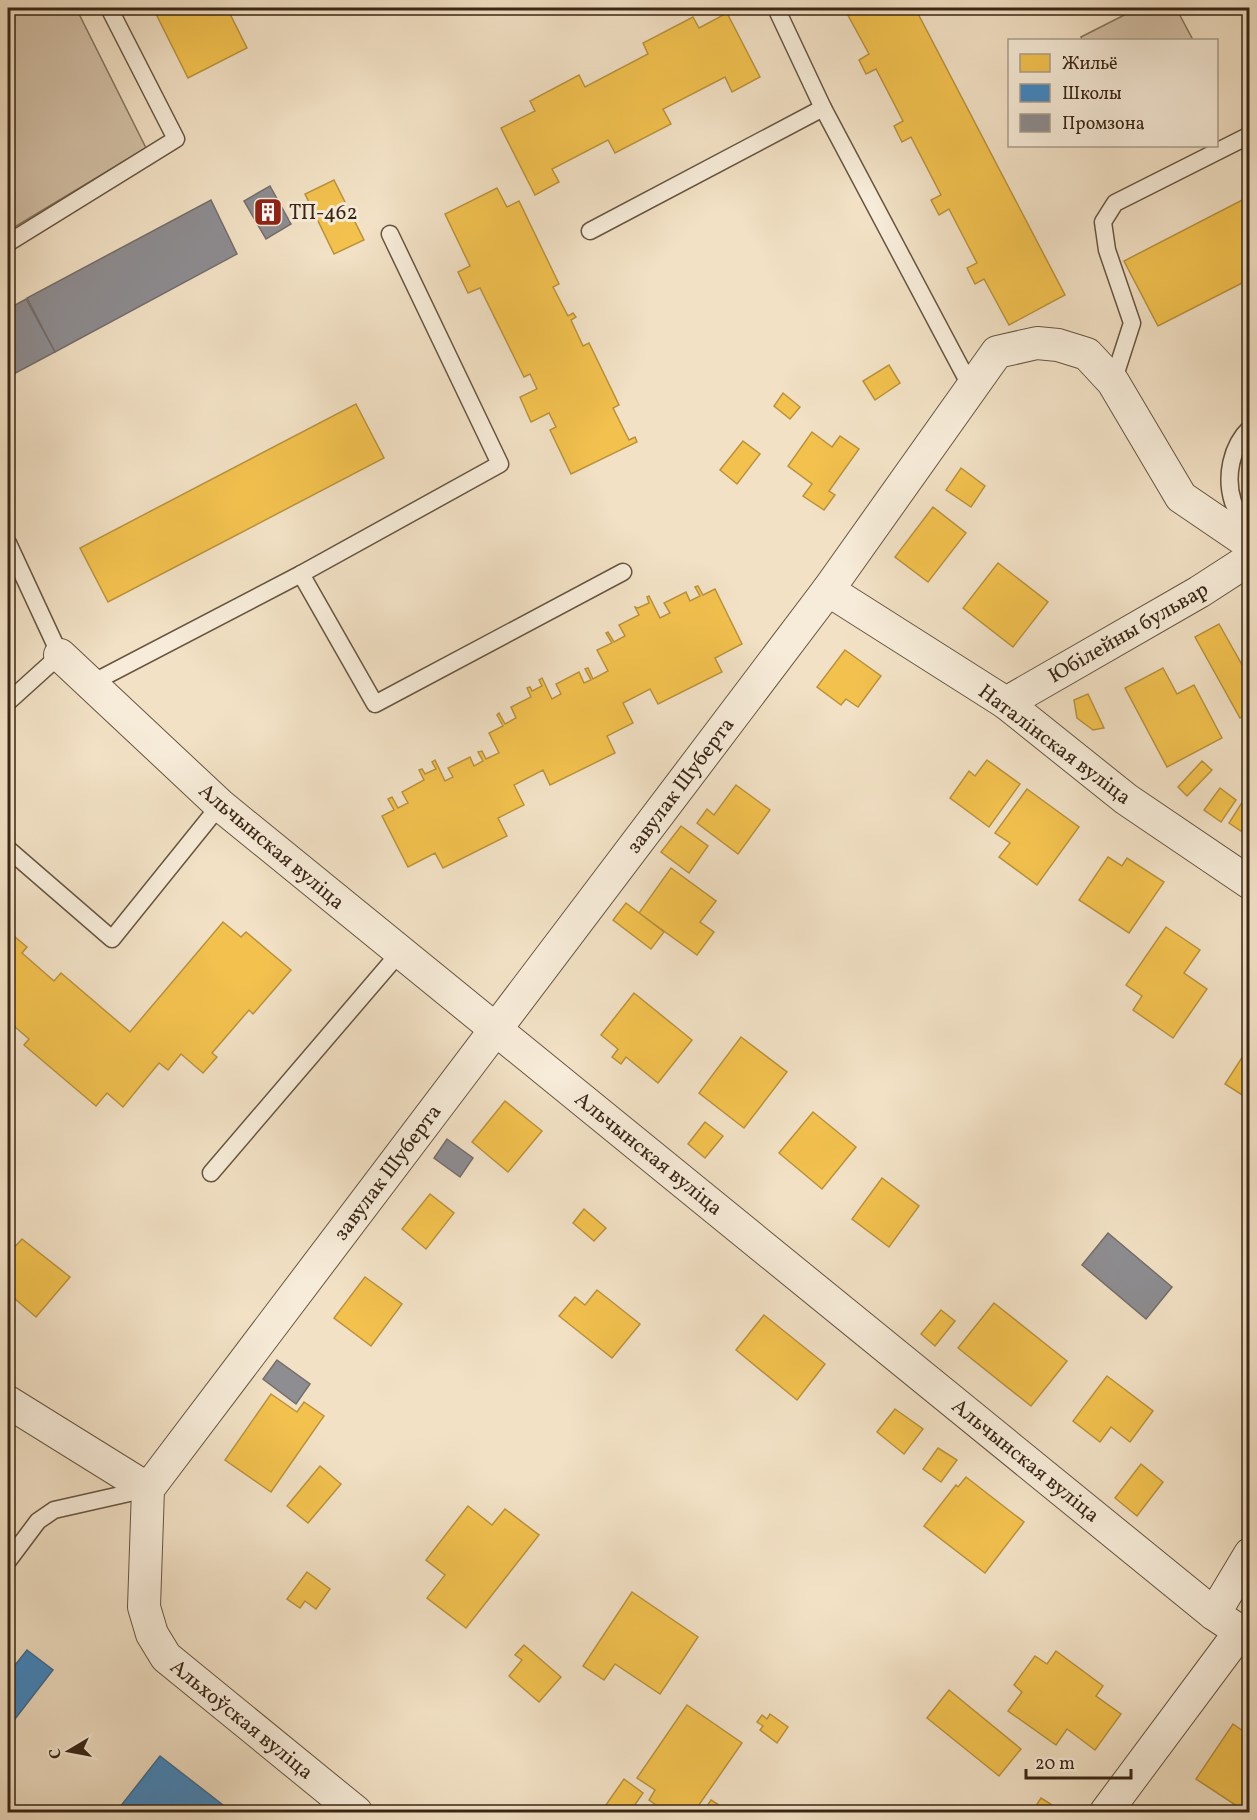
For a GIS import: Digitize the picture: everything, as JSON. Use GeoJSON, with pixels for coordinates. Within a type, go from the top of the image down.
{"type":"FeatureCollection","features":[{"type":"Feature","properties":{"kind":"street","name":"завулак Шуберта"},"geometry":{"type":"LineString","coordinates":[[148,1489],[828,590],[997,352],[1037,343],[1058,345],[1087,354],[1113,382],[1181,497],[1250,543]]}},
{"type":"Feature","properties":{"kind":"street","name":"Юбілейны бульвар"},"geometry":{"type":"LineString","coordinates":[[1006,703],[1199,592],[1250,559]]}},
{"type":"Feature","properties":{"kind":"street","name":"Наталінская вуліца"},"geometry":{"type":"LineString","coordinates":[[828,590],[1006,703],[1126,799],[1250,883]]}},
{"type":"Feature","properties":{"kind":"street","name":"Альчынская вуліца"},"geometry":{"type":"LineString","coordinates":[[60,655],[220,806],[496,1028],[1214,1614],[1245,1635]]}},
{"type":"Feature","properties":{"kind":"street"},"geometry":{"type":"LineString","coordinates":[[8,1402],[148,1489]]}},
{"type":"Feature","properties":{"kind":"street","name":"Альхоўская вуліца"},"geometry":{"type":"LineString","coordinates":[[148,1489],[144,1607],[152,1634],[166,1657],[356,1812]]}},
{"type":"Feature","properties":{"kind":"street"},"geometry":{"type":"LineString","coordinates":[[1214,1614],[1250,1554]]}},
{"type":"Feature","properties":{"kind":"street"},"geometry":{"type":"LineString","coordinates":[[1106,1812],[1245,1635]]}},
{"type":"Feature","properties":{"kind":"lane"},"geometry":{"type":"LineString","coordinates":[[8,243],[176,139],[109,8]]}},
{"type":"Feature","properties":{"kind":"lane"},"geometry":{"type":"LineString","coordinates":[[776,8],[823,108],[971,387]]}},
{"type":"Feature","properties":{"kind":"lane"},"geometry":{"type":"LineString","coordinates":[[590,231],[823,108]]}},
{"type":"Feature","properties":{"kind":"lane"},"geometry":{"type":"LineString","coordinates":[[1113,382],[1132,323],[1107,250],[1103,222],[1115,203],[1250,135]]}},
{"type":"Feature","properties":{"kind":"lane"},"geometry":{"type":"LineString","coordinates":[[90,684],[301,574],[500,464],[390,234]]}},
{"type":"Feature","properties":{"kind":"lane"},"geometry":{"type":"LineString","coordinates":[[1250,428],[1241,436],[1229,467],[1233,502],[1250,531]]}},
{"type":"Feature","properties":{"kind":"lane"},"geometry":{"type":"LineString","coordinates":[[8,543],[60,655],[8,702]]}},
{"type":"Feature","properties":{"kind":"lane"},"geometry":{"type":"LineString","coordinates":[[301,574],[375,704],[623,572]]}},
{"type":"Feature","properties":{"kind":"lane"},"geometry":{"type":"LineString","coordinates":[[8,849],[111,939],[220,806]]}},
{"type":"Feature","properties":{"kind":"lane"},"geometry":{"type":"LineString","coordinates":[[211,1173],[401,951]]}},
{"type":"Feature","properties":{"kind":"lane"},"geometry":{"type":"LineString","coordinates":[[8,1561],[38,1521],[54,1510],[148,1489]]}},
{"type":"Feature","properties":{"kind":"shaded area"},"geometry":{"type":"Polygon","coordinates":[[[8,8],[76,8],[146,148],[8,231],[8,8]]]}},
{"type":"Feature","properties":{"kind":"shaded area"},"geometry":{"type":"Polygon","coordinates":[[[1138,8],[1176,8],[1192,39],[1082,39],[1081,37],[1138,8]]]}},
{"type":"Feature","properties":{"kind":"building: Жильё"},"geometry":{"type":"Polygon","coordinates":[[[153,8],[227,8],[247,48],[188,78],[153,8]]]}},
{"type":"Feature","properties":{"kind":"building: Жильё"},"geometry":{"type":"Polygon","coordinates":[[[844,8],[915,8],[1065,295],[1009,325],[984,279],[975,284],[967,268],[977,263],[949,209],[939,215],[931,200],[941,195],[911,137],[902,142],[894,126],[903,121],[876,69],[866,74],[859,60],[869,54],[844,8]]]}},
{"type":"Feature","properties":{"kind":"building: Жильё"},"geometry":{"type":"Polygon","coordinates":[[[727,13],[760,77],[732,92],[725,77],[663,109],[671,124],[615,153],[608,140],[552,169],[559,182],[535,195],[501,128],[535,111],[530,101],[579,75],[585,87],[648,54],[643,43],[693,17],[699,28],[727,13]]]}},
{"type":"Feature","properties":{"kind":"building: Жильё"},"geometry":{"type":"Polygon","coordinates":[[[334,180],[364,240],[334,254],[305,194],[334,180]]]}},
{"type":"Feature","properties":{"kind":"building: Жильё"},"geometry":{"type":"Polygon","coordinates":[[[497,188],[507,207],[519,201],[559,284],[553,287],[568,316],[573,313],[576,317],[571,320],[583,346],[589,343],[619,405],[613,408],[629,440],[635,437],[637,442],[571,474],[550,430],[556,427],[549,413],[531,422],[520,397],[537,389],[530,374],[524,377],[480,288],[468,293],[458,272],[470,266],[445,214],[497,188]]]}},
{"type":"Feature","properties":{"kind":"building: Жильё"},"geometry":{"type":"Polygon","coordinates":[[[1250,196],[1250,279],[1158,326],[1124,261],[1250,196]]]}},
{"type":"Feature","properties":{"kind":"building: Жильё"},"geometry":{"type":"Polygon","coordinates":[[[889,365],[900,383],[875,400],[863,381],[889,365]]]}},
{"type":"Feature","properties":{"kind":"building: Жильё"},"geometry":{"type":"Polygon","coordinates":[[[783,393],[800,407],[790,419],[774,406],[783,393]]]}},
{"type":"Feature","properties":{"kind":"building: Жильё"},"geometry":{"type":"Polygon","coordinates":[[[356,404],[384,458],[108,602],[80,548],[356,404]]]}},
{"type":"Feature","properties":{"kind":"building: Жильё"},"geometry":{"type":"Polygon","coordinates":[[[812,432],[832,447],[840,436],[859,449],[829,491],[835,495],[824,510],[803,496],[812,484],[788,466],[812,432]]]}},
{"type":"Feature","properties":{"kind":"building: Жильё"},"geometry":{"type":"Polygon","coordinates":[[[743,441],[760,454],[737,484],[720,470],[743,441]]]}},
{"type":"Feature","properties":{"kind":"building: Жильё"},"geometry":{"type":"Polygon","coordinates":[[[961,468],[985,486],[971,507],[946,490],[961,468]]]}},
{"type":"Feature","properties":{"kind":"building: Жильё"},"geometry":{"type":"Polygon","coordinates":[[[933,507],[966,533],[928,582],[895,557],[933,507]]]}},
{"type":"Feature","properties":{"kind":"building: Жильё"},"geometry":{"type":"Polygon","coordinates":[[[998,563],[1048,602],[1013,647],[963,608],[998,563]]]}},
{"type":"Feature","properties":{"kind":"building: Жильё"},"geometry":{"type":"Polygon","coordinates":[[[698,586],[703,595],[715,589],[742,644],[715,658],[722,672],[658,704],[650,689],[623,703],[633,723],[607,736],[615,753],[550,785],[543,770],[514,785],[524,805],[498,818],[507,836],[443,868],[435,853],[408,867],[382,816],[394,810],[388,799],[392,797],[398,808],[408,803],[402,792],[424,780],[419,770],[422,769],[425,774],[436,769],[432,762],[435,760],[445,781],[453,777],[448,768],[470,757],[474,766],[483,761],[478,752],[482,751],[486,759],[499,753],[489,733],[503,726],[497,715],[499,713],[505,724],[516,718],[511,707],[531,697],[527,688],[530,687],[532,691],[542,686],[539,680],[542,678],[552,699],[561,694],[556,684],[579,672],[584,683],[591,680],[585,669],[588,668],[593,679],[608,671],[597,650],[612,643],[606,633],[608,632],[614,642],[625,636],[619,625],[639,615],[635,607],[649,603],[647,597],[649,596],[660,618],[670,613],[664,603],[686,592],[690,601],[700,596],[695,587],[698,586]]]}},
{"type":"Feature","properties":{"kind":"building: Жильё"},"geometry":{"type":"Polygon","coordinates":[[[1219,624],[1250,679],[1250,713],[1240,718],[1195,637],[1219,624]]]}},
{"type":"Feature","properties":{"kind":"building: Жильё"},"geometry":{"type":"Polygon","coordinates":[[[845,650],[881,676],[858,707],[846,699],[841,705],[817,687],[845,650]]]}},
{"type":"Feature","properties":{"kind":"building: Жильё"},"geometry":{"type":"Polygon","coordinates":[[[1163,668],[1177,694],[1194,685],[1222,738],[1167,767],[1125,688],[1163,668]]]}},
{"type":"Feature","properties":{"kind":"building: Жильё"},"geometry":{"type":"Polygon","coordinates":[[[1088,694],[1104,728],[1093,730],[1077,718],[1074,700],[1088,694]]]}},
{"type":"Feature","properties":{"kind":"building: Жильё"},"geometry":{"type":"Polygon","coordinates":[[[987,760],[1020,784],[989,827],[950,798],[969,771],[975,776],[987,760]]]}},
{"type":"Feature","properties":{"kind":"building: Жильё"},"geometry":{"type":"Polygon","coordinates":[[[1202,761],[1212,770],[1187,796],[1178,787],[1202,761]]]}},
{"type":"Feature","properties":{"kind":"building: Жильё"},"geometry":{"type":"Polygon","coordinates":[[[736,785],[770,810],[738,854],[697,823],[707,809],[714,815],[736,785]]]}},
{"type":"Feature","properties":{"kind":"building: Жильё"},"geometry":{"type":"Polygon","coordinates":[[[1220,788],[1236,800],[1221,822],[1204,810],[1220,788]]]}},
{"type":"Feature","properties":{"kind":"building: Жильё"},"geometry":{"type":"Polygon","coordinates":[[[1027,789],[1079,827],[1037,885],[999,857],[1010,843],[995,833],[1027,789]]]}},
{"type":"Feature","properties":{"kind":"building: Жильё"},"geometry":{"type":"Polygon","coordinates":[[[1243,801],[1248,804],[1250,801],[1250,837],[1229,823],[1243,801]]]}},
{"type":"Feature","properties":{"kind":"building: Жильё"},"geometry":{"type":"Polygon","coordinates":[[[681,826],[708,846],[689,873],[661,852],[681,826]]]}},
{"type":"Feature","properties":{"kind":"building: Жильё"},"geometry":{"type":"Polygon","coordinates":[[[1108,857],[1122,866],[1127,858],[1164,882],[1129,933],[1079,900],[1108,857]]]}},
{"type":"Feature","properties":{"kind":"building: Жильё"},"geometry":{"type":"Polygon","coordinates":[[[671,868],[716,901],[700,922],[714,932],[697,955],[639,913],[671,868]]]}},
{"type":"Feature","properties":{"kind":"building: Жильё"},"geometry":{"type":"Polygon","coordinates":[[[626,903],[664,932],[651,949],[613,920],[626,903]]]}},
{"type":"Feature","properties":{"kind":"building: Жильё"},"geometry":{"type":"Polygon","coordinates":[[[223,922],[241,937],[246,932],[291,970],[253,1014],[249,1010],[212,1053],[217,1057],[203,1073],[181,1054],[168,1070],[159,1063],[123,1107],[107,1093],[96,1106],[24,1045],[29,1039],[8,1021],[8,931],[27,947],[22,953],[54,981],[61,973],[130,1032],[223,922]]]}},
{"type":"Feature","properties":{"kind":"building: Жильё"},"geometry":{"type":"Polygon","coordinates":[[[1166,927],[1200,950],[1184,973],[1207,989],[1173,1038],[1133,1010],[1142,996],[1126,985],[1166,927]]]}},
{"type":"Feature","properties":{"kind":"building: Жильё"},"geometry":{"type":"Polygon","coordinates":[[[634,993],[692,1040],[658,1083],[626,1057],[621,1064],[612,1057],[618,1049],[601,1035],[634,993]]]}},
{"type":"Feature","properties":{"kind":"building: Жильё"},"geometry":{"type":"Polygon","coordinates":[[[741,1037],[787,1072],[744,1128],[699,1093],[741,1037]]]}},
{"type":"Feature","properties":{"kind":"building: Жильё"},"geometry":{"type":"Polygon","coordinates":[[[1250,1045],[1250,1100],[1225,1084],[1250,1045]]]}},
{"type":"Feature","properties":{"kind":"building: Жильё"},"geometry":{"type":"Polygon","coordinates":[[[505,1101],[542,1131],[508,1172],[472,1142],[505,1101]]]}},
{"type":"Feature","properties":{"kind":"building: Жильё"},"geometry":{"type":"Polygon","coordinates":[[[813,1112],[856,1147],[822,1189],[779,1153],[813,1112]]]}},
{"type":"Feature","properties":{"kind":"building: Жильё"},"geometry":{"type":"Polygon","coordinates":[[[705,1122],[723,1136],[705,1158],[688,1144],[705,1122]]]}},
{"type":"Feature","properties":{"kind":"building: Жильё"},"geometry":{"type":"Polygon","coordinates":[[[882,1178],[919,1206],[889,1247],[852,1219],[882,1178]]]}},
{"type":"Feature","properties":{"kind":"building: Жильё"},"geometry":{"type":"Polygon","coordinates":[[[430,1194],[454,1213],[426,1249],[402,1229],[430,1194]]]}},
{"type":"Feature","properties":{"kind":"building: Жильё"},"geometry":{"type":"Polygon","coordinates":[[[584,1209],[606,1228],[594,1241],[573,1223],[584,1209]]]}},
{"type":"Feature","properties":{"kind":"building: Жильё"},"geometry":{"type":"Polygon","coordinates":[[[22,1239],[70,1277],[36,1317],[8,1293],[8,1254],[22,1239]]]}},
{"type":"Feature","properties":{"kind":"building: Жильё"},"geometry":{"type":"Polygon","coordinates":[[[365,1277],[402,1304],[371,1346],[334,1318],[365,1277]]]}},
{"type":"Feature","properties":{"kind":"building: Жильё"},"geometry":{"type":"Polygon","coordinates":[[[597,1290],[640,1324],[612,1358],[559,1316],[575,1297],[585,1305],[597,1290]]]}},
{"type":"Feature","properties":{"kind":"building: Жильё"},"geometry":{"type":"Polygon","coordinates":[[[994,1303],[1067,1361],[1031,1406],[958,1348],[994,1303]]]}},
{"type":"Feature","properties":{"kind":"building: Жильё"},"geometry":{"type":"Polygon","coordinates":[[[941,1310],[955,1321],[935,1346],[921,1334],[941,1310]]]}},
{"type":"Feature","properties":{"kind":"building: Жильё"},"geometry":{"type":"Polygon","coordinates":[[[764,1315],[825,1364],[797,1400],[736,1350],[764,1315]]]}},
{"type":"Feature","properties":{"kind":"building: Жильё"},"geometry":{"type":"Polygon","coordinates":[[[1107,1376],[1153,1411],[1130,1442],[1111,1427],[1100,1442],[1073,1421],[1107,1376]]]}},
{"type":"Feature","properties":{"kind":"building: Жильё"},"geometry":{"type":"Polygon","coordinates":[[[271,1394],[297,1412],[304,1402],[324,1416],[271,1492],[225,1460],[271,1394]]]}},
{"type":"Feature","properties":{"kind":"building: Жильё"},"geometry":{"type":"Polygon","coordinates":[[[895,1409],[923,1429],[904,1454],[877,1432],[895,1409]]]}},
{"type":"Feature","properties":{"kind":"building: Жильё"},"geometry":{"type":"Polygon","coordinates":[[[938,1448],[957,1460],[941,1482],[923,1469],[938,1448]]]}},
{"type":"Feature","properties":{"kind":"building: Жильё"},"geometry":{"type":"Polygon","coordinates":[[[1141,1464],[1163,1482],[1137,1516],[1115,1498],[1141,1464]]]}},
{"type":"Feature","properties":{"kind":"building: Жильё"},"geometry":{"type":"Polygon","coordinates":[[[320,1466],[341,1484],[308,1523],[287,1506],[320,1466]]]}},
{"type":"Feature","properties":{"kind":"building: Жильё"},"geometry":{"type":"Polygon","coordinates":[[[966,1477],[1024,1522],[985,1573],[924,1526],[956,1485],[958,1487],[966,1477]]]}},
{"type":"Feature","properties":{"kind":"building: Жильё"},"geometry":{"type":"Polygon","coordinates":[[[468,1506],[492,1525],[505,1509],[539,1535],[466,1628],[427,1598],[445,1575],[426,1560],[468,1506]]]}},
{"type":"Feature","properties":{"kind":"building: Жильё"},"geometry":{"type":"Polygon","coordinates":[[[307,1572],[330,1589],[316,1609],[305,1601],[300,1608],[287,1599],[307,1572]]]}},
{"type":"Feature","properties":{"kind":"building: Жильё"},"geometry":{"type":"Polygon","coordinates":[[[632,1592],[698,1637],[660,1694],[615,1664],[604,1680],[583,1666],[632,1592]]]}},
{"type":"Feature","properties":{"kind":"building: Жильё"},"geometry":{"type":"Polygon","coordinates":[[[524,1645],[561,1677],[539,1702],[509,1676],[522,1660],[515,1655],[524,1645]]]}},
{"type":"Feature","properties":{"kind":"building: Жильё"},"geometry":{"type":"Polygon","coordinates":[[[1056,1651],[1103,1686],[1096,1696],[1121,1714],[1095,1750],[1067,1729],[1056,1745],[1008,1711],[1022,1692],[1014,1685],[1035,1656],[1047,1664],[1056,1651]]]}},
{"type":"Feature","properties":{"kind":"building: Жильё"},"geometry":{"type":"Polygon","coordinates":[[[949,1690],[1021,1749],[999,1776],[927,1718],[949,1690]]]}},
{"type":"Feature","properties":{"kind":"building: Жильё"},"geometry":{"type":"Polygon","coordinates":[[[687,1705],[742,1743],[694,1812],[666,1812],[649,1800],[655,1790],[637,1778],[687,1705]]]}},
{"type":"Feature","properties":{"kind":"building: Жильё"},"geometry":{"type":"Polygon","coordinates":[[[770,1714],[788,1727],[777,1743],[760,1730],[763,1726],[757,1722],[762,1715],[767,1719],[770,1714]]]}},
{"type":"Feature","properties":{"kind":"building: Жильё"},"geometry":{"type":"Polygon","coordinates":[[[1233,1724],[1250,1736],[1250,1807],[1246,1812],[1196,1779],[1233,1724]]]}},
{"type":"Feature","properties":{"kind":"building: Жильё"},"geometry":{"type":"Polygon","coordinates":[[[624,1779],[643,1793],[630,1812],[601,1812],[624,1779]]]}},
{"type":"Feature","properties":{"kind":"building: Жильё"},"geometry":{"type":"Polygon","coordinates":[[[1041,1798],[1063,1812],[1032,1812],[1041,1798]]]}},
{"type":"Feature","properties":{"kind":"building: Жильё"},"geometry":{"type":"Polygon","coordinates":[[[711,1800],[730,1812],[703,1812],[711,1800]]]}},
{"type":"Feature","properties":{"kind":"building: Школы"},"geometry":{"type":"Polygon","coordinates":[[[27,1650],[53,1670],[8,1728],[8,1674],[27,1650]]]}},
{"type":"Feature","properties":{"kind":"building: Школы"},"geometry":{"type":"Polygon","coordinates":[[[160,1756],[232,1812],[116,1812],[160,1756]]]}},
{"type":"Feature","properties":{"kind":"building: Промзона","name":"ТП-462"},"geometry":{"type":"Polygon","coordinates":[[[270,186],[291,224],[266,239],[244,201],[270,186]]]}},
{"type":"Feature","properties":{"kind":"building: Промзона"},"geometry":{"type":"Polygon","coordinates":[[[211,200],[237,254],[55,352],[27,298],[211,200]]]}},
{"type":"Feature","properties":{"kind":"building: Промзона"},"geometry":{"type":"Polygon","coordinates":[[[26,299],[55,352],[8,377],[8,309],[26,299]]]}},
{"type":"Feature","properties":{"kind":"building: Промзона"},"geometry":{"type":"Polygon","coordinates":[[[447,1139],[473,1158],[460,1177],[434,1158],[447,1139]]]}},
{"type":"Feature","properties":{"kind":"building: Промзона"},"geometry":{"type":"Polygon","coordinates":[[[1108,1233],[1172,1287],[1146,1319],[1082,1265],[1108,1233]]]}},
{"type":"Feature","properties":{"kind":"building: Промзона"},"geometry":{"type":"Polygon","coordinates":[[[277,1360],[310,1384],[296,1404],[263,1379],[277,1360]]]}},
{"type":"Feature","properties":{"kind":"place","name":"ТП-462"},"geometry":{"type":"Point","coordinates":[268,212]}}]}
